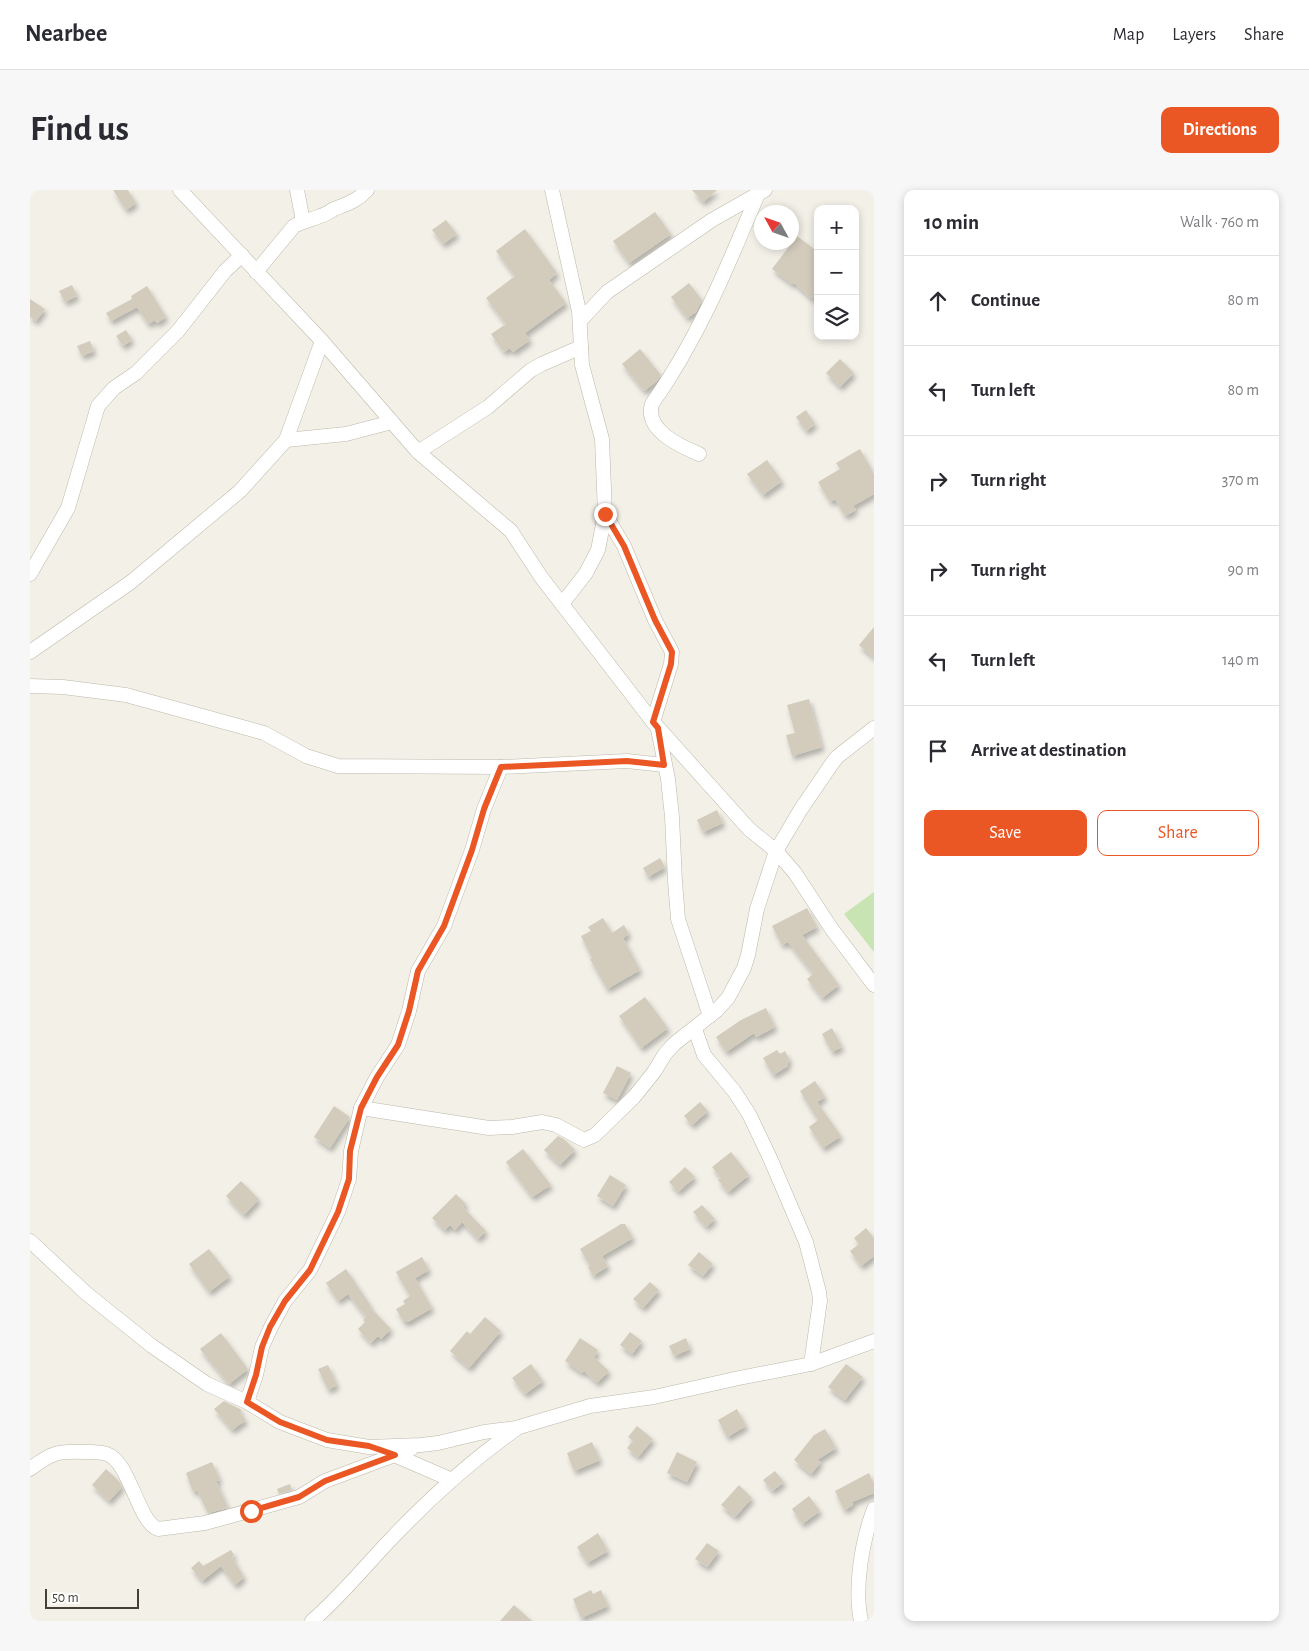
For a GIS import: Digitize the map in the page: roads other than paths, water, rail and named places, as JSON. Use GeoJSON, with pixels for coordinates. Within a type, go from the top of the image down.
{"type":"FeatureCollection","features":[{"type":"Feature","properties":{"kind":"street"},"geometry":{"type":"LineString","coordinates":[[180,190],[322,341],[418,452],[511,531],[562,604],[656,725],[749,829],[776,851],[795,873],[831,928],[874,985]]}},
{"type":"Feature","properties":{"kind":"street"},"geometry":{"type":"LineString","coordinates":[[297,190],[302,221]]}},
{"type":"Feature","properties":{"kind":"street"},"geometry":{"type":"LineString","coordinates":[[256,272],[274,252],[287,233],[302,221],[319,217],[336,208],[348,205],[357,200],[367,190]]}},
{"type":"Feature","properties":{"kind":"street"},"geometry":{"type":"LineString","coordinates":[[552,190],[580,321],[582,365],[602,438],[605,514],[598,550],[586,573],[562,604]]}},
{"type":"Feature","properties":{"kind":"street"},"geometry":{"type":"LineString","coordinates":[[580,321],[607,292],[712,220],[761,192]]}},
{"type":"Feature","properties":{"kind":"street"},"geometry":{"type":"LineString","coordinates":[[700,454],[682,447],[656,427],[650,410],[689,345],[716,294],[761,192]]}},
{"type":"Feature","properties":{"kind":"street"},"geometry":{"type":"LineString","coordinates":[[30,574],[68,508],[98,406],[114,388],[136,373],[178,331],[225,271],[242,255]]}},
{"type":"Feature","properties":{"kind":"street"},"geometry":{"type":"LineString","coordinates":[[30,652],[131,582],[240,491],[286,440],[322,341]]}},
{"type":"Feature","properties":{"kind":"street"},"geometry":{"type":"LineString","coordinates":[[418,452],[488,407],[531,370],[581,347]]}},
{"type":"Feature","properties":{"kind":"street"},"geometry":{"type":"LineString","coordinates":[[286,440],[346,434],[392,422]]}},
{"type":"Feature","properties":{"kind":"street"},"geometry":{"type":"LineString","coordinates":[[605,514],[624,546],[655,620],[672,652],[671,664],[656,725],[672,817],[678,919],[710,1016]]}},
{"type":"Feature","properties":{"kind":"street"},"geometry":{"type":"LineString","coordinates":[[30,686],[63,687],[126,696],[264,733],[306,756],[338,766],[501,767],[627,761],[664,765]]}},
{"type":"Feature","properties":{"kind":"street"},"geometry":{"type":"LineString","coordinates":[[361,1108],[489,1128],[512,1127],[542,1122],[556,1125],[584,1140],[595,1135],[634,1097],[674,1044],[695,1029],[728,998],[744,968],[757,908],[776,851],[800,809],[831,764],[837,757],[874,728]]}},
{"type":"Feature","properties":{"kind":"street"},"geometry":{"type":"LineString","coordinates":[[247,1402],[256,1375],[262,1347],[270,1327],[285,1301],[310,1270],[338,1212],[349,1179],[350,1151],[361,1108],[377,1077],[398,1045],[409,1011],[418,971],[444,926],[472,850],[484,809],[501,767]]}},
{"type":"Feature","properties":{"kind":"street"},"geometry":{"type":"LineString","coordinates":[[695,1029],[704,1055],[734,1091],[749,1114],[806,1242],[820,1302],[812,1364]]}},
{"type":"Feature","properties":{"kind":"street"},"geometry":{"type":"LineString","coordinates":[[30,1241],[87,1294],[152,1346],[207,1384],[247,1402],[280,1422],[327,1440],[369,1446],[438,1443],[484,1432],[516,1428],[590,1406],[654,1397],[812,1364],[874,1341]]}},
{"type":"Feature","properties":{"kind":"street"},"geometry":{"type":"LineString","coordinates":[[312,1621],[332,1603],[392,1537],[452,1480],[481,1454],[516,1428]]}},
{"type":"Feature","properties":{"kind":"street"},"geometry":{"type":"LineString","coordinates":[[481,1454],[484,1432]]}},
{"type":"Feature","properties":{"kind":"street"},"geometry":{"type":"LineString","coordinates":[[30,1469],[45,1457],[62,1451],[107,1454],[121,1467],[149,1522],[158,1529],[205,1522],[299,1497],[325,1481],[421,1445]]}},
{"type":"Feature","properties":{"kind":"street"},"geometry":{"type":"LineString","coordinates":[[369,1446],[395,1455],[452,1480]]}},
{"type":"Feature","properties":{"kind":"street"},"geometry":{"type":"LineString","coordinates":[[861,1621],[858,1609],[861,1568],[864,1547],[874,1509]]}}]}
